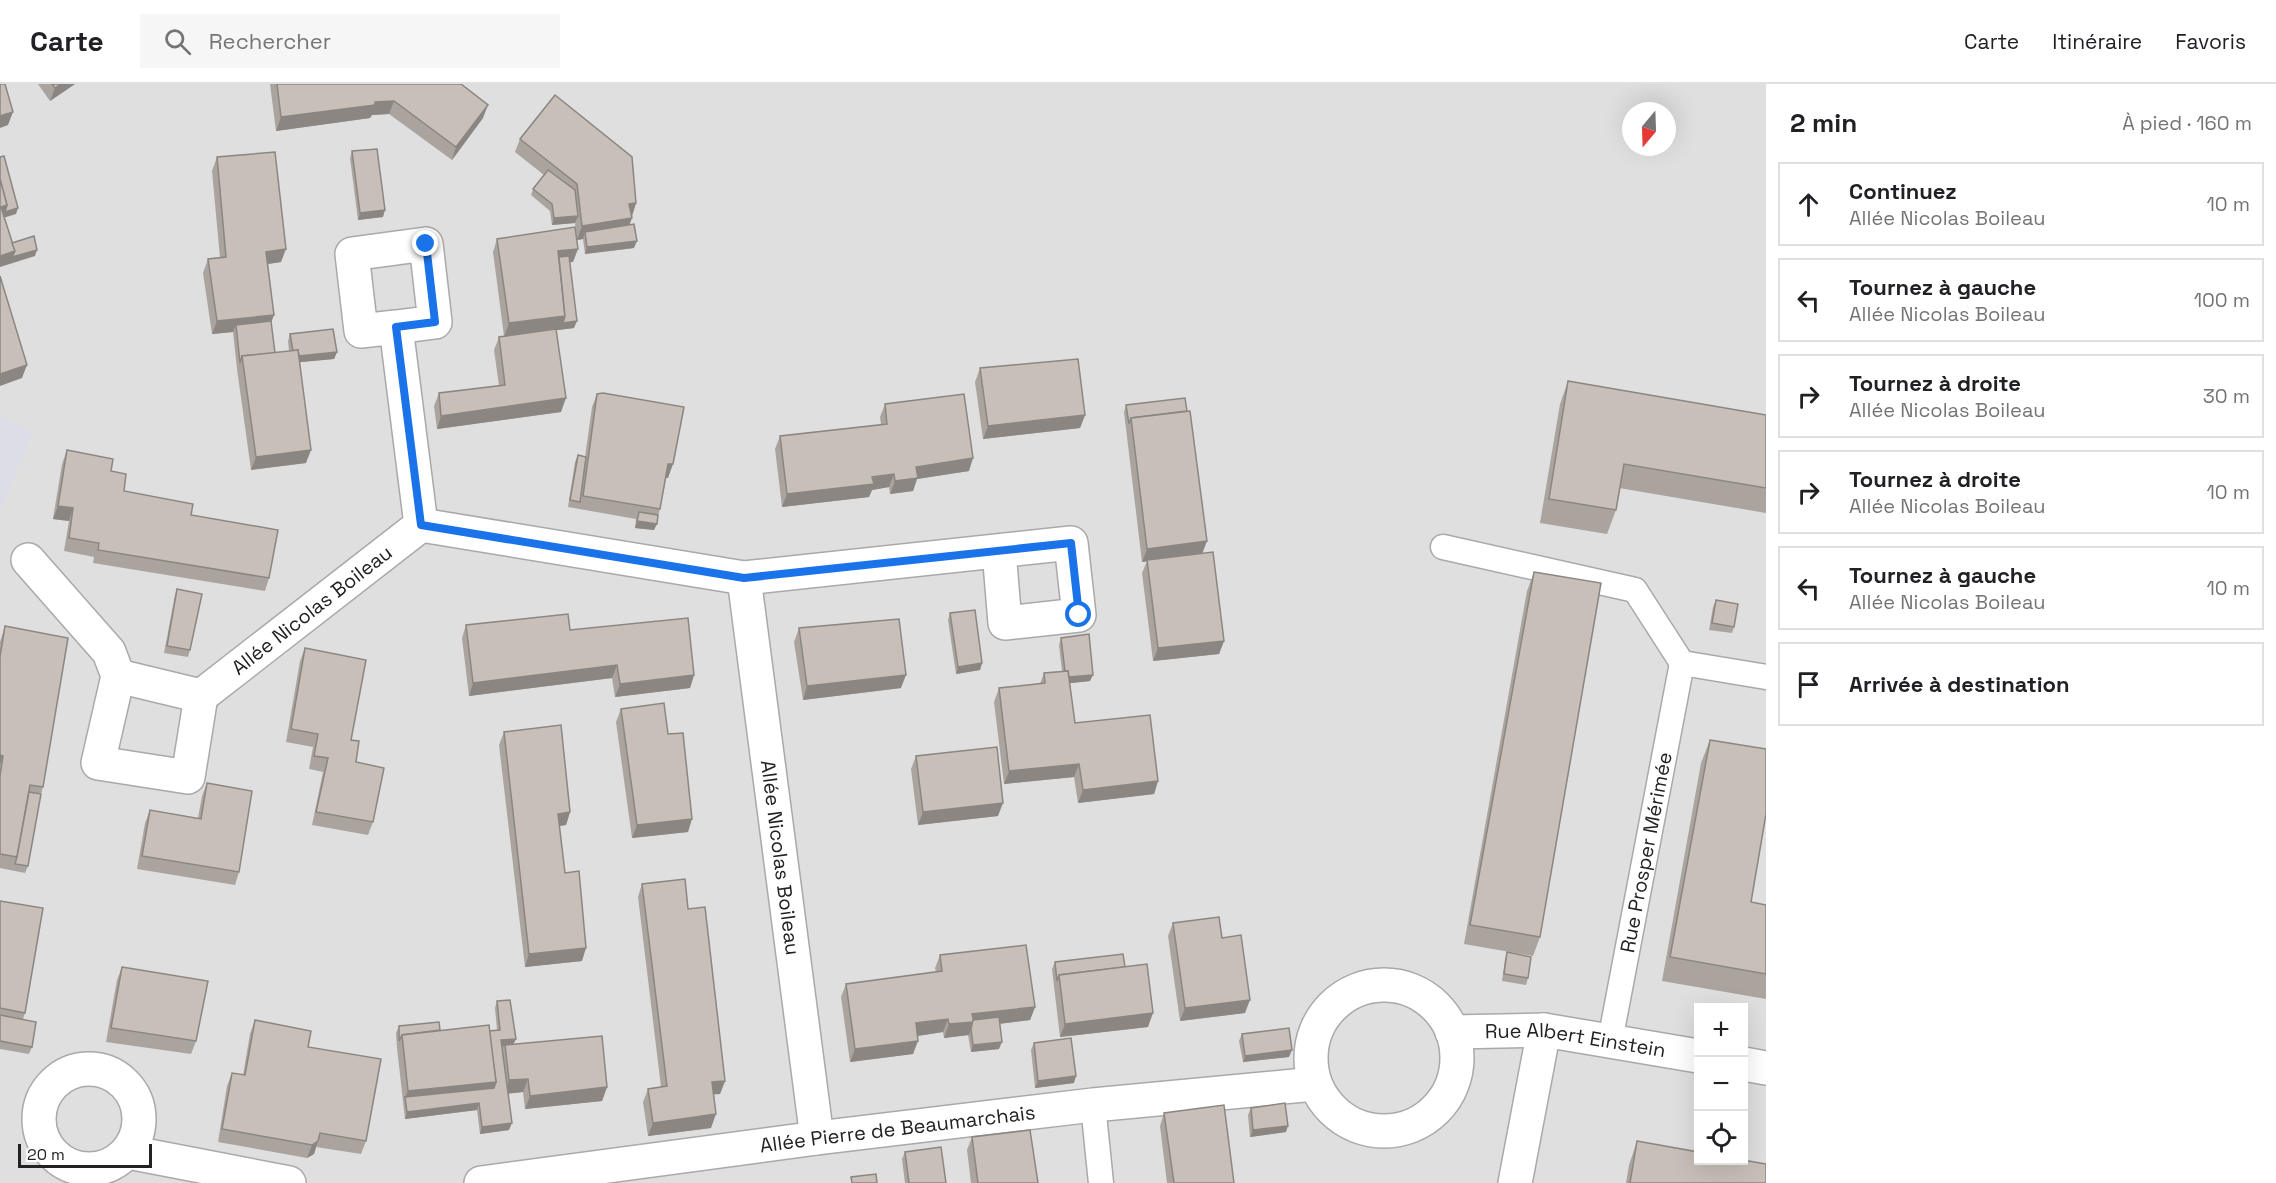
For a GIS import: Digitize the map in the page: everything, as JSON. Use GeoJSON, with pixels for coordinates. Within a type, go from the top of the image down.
{"type":"FeatureCollection","features":[{"type":"Feature","properties":{"kind":"street"},"geometry":{"type":"LineString","coordinates":[[396,327],[421,525],[744,578],[999,551]]}},
{"type":"Feature","properties":{"kind":"street","name":"Allée Nicolas Boileau"},"geometry":{"type":"LineString","coordinates":[[201,696],[421,525]]}},
{"type":"Feature","properties":{"kind":"street"},"geometry":{"type":"LineString","coordinates":[[28,560],[109,652],[118,676],[98,763],[188,777],[201,696],[118,676]]}},
{"type":"Feature","properties":{"kind":"street","name":"Allée Nicolas Boileau"},"geometry":{"type":"LineString","coordinates":[[744,578],[817,1138]]}},
{"type":"Feature","properties":{"kind":"street"},"geometry":{"type":"LineString","coordinates":[[1395,986],[1419,994],[1440,1010],[1452,1032],[1457,1055],[1454,1078],[1445,1099],[1430,1116],[1410,1127],[1387,1131],[1364,1129],[1343,1119],[1326,1104],[1315,1084],[1310,1059],[1315,1034],[1327,1012],[1346,995],[1370,987],[1395,986]]}},
{"type":"Feature","properties":{"kind":"street"},"geometry":{"type":"LineString","coordinates":[[1515,1183],[1544,1030]]}},
{"type":"Feature","properties":{"kind":"street","name":"Rue Albert Einstein"},"geometry":{"type":"LineString","coordinates":[[1452,1032],[1544,1030],[1694,1055]]}},
{"type":"Feature","properties":{"kind":"street"},"geometry":{"type":"LineString","coordinates":[[1748,1065],[1766,1068]]}},
{"type":"Feature","properties":{"kind":"street","name":"Allée Pierre de Beaumarchais"},"geometry":{"type":"LineString","coordinates":[[481,1183],[817,1138],[1093,1105],[1315,1084]]}},
{"type":"Feature","properties":{"kind":"street"},"geometry":{"type":"LineString","coordinates":[[128,1152],[289,1183]]}},
{"type":"Feature","properties":{"kind":"lane"},"geometry":{"type":"LineString","coordinates":[[1443,548],[1635,591],[1682,663],[1766,677]]}},
{"type":"Feature","properties":{"kind":"lane","name":"Rue Prosper Mérimée"},"geometry":{"type":"LineString","coordinates":[[1610,1041],[1682,663]]}},
{"type":"Feature","properties":{"kind":"lane"},"geometry":{"type":"LineString","coordinates":[[1093,1105],[1101,1183]]}},
{"type":"Feature","properties":{"kind":"shaded area"},"geometry":{"type":"Polygon","coordinates":[[[0,84],[1766,84],[1766,1183],[0,1183],[0,84]]]}},
{"type":"Feature","properties":{"kind":"shaded area"},"geometry":{"type":"Polygon","coordinates":[[[0,417],[33,432],[0,511],[0,417]]]}},
{"type":"Feature","properties":{"kind":"building"},"geometry":{"type":"Polygon","coordinates":[[[0,84],[5,84],[13,112],[0,116],[0,84]]]}},
{"type":"Feature","properties":{"kind":"building"},"geometry":{"type":"Polygon","coordinates":[[[277,84],[461,84],[488,105],[456,147],[394,101],[281,117],[277,84]]]}},
{"type":"Feature","properties":{"kind":"building"},"geometry":{"type":"Polygon","coordinates":[[[555,95],[632,157],[636,203],[629,204],[632,218],[582,226],[577,184],[520,139],[555,95]]]}},
{"type":"Feature","properties":{"kind":"building"},"geometry":{"type":"Polygon","coordinates":[[[377,149],[385,210],[360,213],[352,151],[377,149]]]}},
{"type":"Feature","properties":{"kind":"building"},"geometry":{"type":"Polygon","coordinates":[[[275,152],[286,249],[266,252],[274,315],[217,321],[208,259],[226,257],[217,157],[275,152]]]}},
{"type":"Feature","properties":{"kind":"building"},"geometry":{"type":"Polygon","coordinates":[[[4,156],[18,208],[5,212],[7,205],[0,179],[0,157],[4,156]]]}},
{"type":"Feature","properties":{"kind":"building"},"geometry":{"type":"Polygon","coordinates":[[[548,170],[575,190],[578,216],[554,218],[552,204],[533,189],[548,170]]]}},
{"type":"Feature","properties":{"kind":"building"},"geometry":{"type":"Polygon","coordinates":[[[0,179],[7,205],[1,207],[15,251],[0,256],[0,179]]]}},
{"type":"Feature","properties":{"kind":"building"},"geometry":{"type":"Polygon","coordinates":[[[634,224],[637,241],[587,247],[585,232],[634,224]]]}},
{"type":"Feature","properties":{"kind":"building"},"geometry":{"type":"Polygon","coordinates":[[[575,227],[578,249],[558,251],[565,316],[509,323],[497,239],[575,227]]]}},
{"type":"Feature","properties":{"kind":"building"},"geometry":{"type":"Polygon","coordinates":[[[34,236],[37,250],[12,257],[15,251],[12,243],[34,236]]]}},
{"type":"Feature","properties":{"kind":"building"},"geometry":{"type":"Polygon","coordinates":[[[569,256],[577,321],[563,323],[565,316],[559,257],[569,256]]]}},
{"type":"Feature","properties":{"kind":"building"},"geometry":{"type":"Polygon","coordinates":[[[0,276],[27,365],[0,374],[0,276]]]}},
{"type":"Feature","properties":{"kind":"building"},"geometry":{"type":"Polygon","coordinates":[[[271,321],[275,353],[242,356],[240,363],[236,325],[271,321]]]}},
{"type":"Feature","properties":{"kind":"building"},"geometry":{"type":"Polygon","coordinates":[[[333,329],[337,352],[299,356],[298,350],[293,351],[290,334],[333,329]]]}},
{"type":"Feature","properties":{"kind":"building"},"geometry":{"type":"Polygon","coordinates":[[[556,329],[566,398],[441,416],[439,393],[505,385],[499,337],[556,329]]]}},
{"type":"Feature","properties":{"kind":"building"},"geometry":{"type":"Polygon","coordinates":[[[298,350],[311,450],[256,457],[242,356],[298,350]]]}},
{"type":"Feature","properties":{"kind":"building"},"geometry":{"type":"Polygon","coordinates":[[[1078,359],[1085,415],[988,426],[980,368],[1078,359]]]}},
{"type":"Feature","properties":{"kind":"building"},"geometry":{"type":"Polygon","coordinates":[[[1568,381],[1766,415],[1766,488],[1624,464],[1616,510],[1549,499],[1568,381]]]}},
{"type":"Feature","properties":{"kind":"building"},"geometry":{"type":"Polygon","coordinates":[[[603,393],[684,407],[673,464],[668,464],[660,509],[583,496],[597,394],[603,393]]]}},
{"type":"Feature","properties":{"kind":"building"},"geometry":{"type":"Polygon","coordinates":[[[964,394],[973,458],[916,467],[918,478],[895,481],[894,474],[872,477],[874,484],[787,494],[780,436],[887,424],[885,404],[964,394]]]}},
{"type":"Feature","properties":{"kind":"building"},"geometry":{"type":"Polygon","coordinates":[[[1185,398],[1187,411],[1131,418],[1129,424],[1126,405],[1185,398]]]}},
{"type":"Feature","properties":{"kind":"building"},"geometry":{"type":"Polygon","coordinates":[[[1190,411],[1207,541],[1147,549],[1131,418],[1190,411]]]}},
{"type":"Feature","properties":{"kind":"building"},"geometry":{"type":"Polygon","coordinates":[[[67,450],[113,459],[111,471],[126,474],[124,491],[193,504],[191,515],[278,530],[269,578],[98,550],[99,543],[69,538],[73,508],[58,506],[67,450]]]}},
{"type":"Feature","properties":{"kind":"building"},"geometry":{"type":"Polygon","coordinates":[[[578,455],[586,457],[580,502],[570,500],[578,455]]]}},
{"type":"Feature","properties":{"kind":"building"},"geometry":{"type":"Polygon","coordinates":[[[639,512],[658,515],[657,524],[637,521],[639,512]]]}},
{"type":"Feature","properties":{"kind":"building"},"geometry":{"type":"Polygon","coordinates":[[[1213,552],[1224,641],[1158,648],[1147,560],[1213,552]]]}},
{"type":"Feature","properties":{"kind":"building"},"geometry":{"type":"Polygon","coordinates":[[[1534,572],[1601,583],[1540,937],[1470,925],[1534,572]]]}},
{"type":"Feature","properties":{"kind":"building"},"geometry":{"type":"Polygon","coordinates":[[[177,589],[202,594],[190,650],[167,646],[177,589]]]}},
{"type":"Feature","properties":{"kind":"building"},"geometry":{"type":"Polygon","coordinates":[[[1716,600],[1738,604],[1734,627],[1712,623],[1716,600]]]}},
{"type":"Feature","properties":{"kind":"building"},"geometry":{"type":"Polygon","coordinates":[[[975,610],[982,663],[958,667],[950,613],[975,610]]]}},
{"type":"Feature","properties":{"kind":"building"},"geometry":{"type":"Polygon","coordinates":[[[568,614],[570,630],[688,618],[694,675],[620,684],[617,665],[473,683],[466,625],[568,614]]]}},
{"type":"Feature","properties":{"kind":"building"},"geometry":{"type":"Polygon","coordinates":[[[899,619],[906,675],[807,686],[799,628],[899,619]]]}},
{"type":"Feature","properties":{"kind":"building"},"geometry":{"type":"Polygon","coordinates":[[[5,626],[68,638],[43,787],[30,785],[17,857],[0,854],[0,776],[3,756],[0,755],[0,657],[5,626]]]}},
{"type":"Feature","properties":{"kind":"building"},"geometry":{"type":"Polygon","coordinates":[[[1089,634],[1093,675],[1069,677],[1068,671],[1065,671],[1061,638],[1089,634]]]}},
{"type":"Feature","properties":{"kind":"building"},"geometry":{"type":"Polygon","coordinates":[[[305,648],[366,660],[351,740],[359,741],[356,762],[384,768],[373,822],[316,812],[328,758],[314,756],[318,734],[291,729],[305,648]]]}},
{"type":"Feature","properties":{"kind":"building"},"geometry":{"type":"Polygon","coordinates":[[[1068,671],[1075,723],[1150,715],[1158,781],[1083,790],[1079,764],[1009,771],[999,688],[1045,683],[1044,673],[1068,671]]]}},
{"type":"Feature","properties":{"kind":"building"},"geometry":{"type":"Polygon","coordinates":[[[664,703],[668,734],[683,733],[692,819],[637,825],[621,709],[664,703]]]}},
{"type":"Feature","properties":{"kind":"building"},"geometry":{"type":"Polygon","coordinates":[[[561,725],[570,812],[558,814],[565,873],[579,871],[586,948],[529,954],[504,732],[561,725]]]}},
{"type":"Feature","properties":{"kind":"building"},"geometry":{"type":"Polygon","coordinates":[[[1710,740],[1766,749],[1766,814],[1751,902],[1766,905],[1766,974],[1670,957],[1710,740]]]}},
{"type":"Feature","properties":{"kind":"building"},"geometry":{"type":"Polygon","coordinates":[[[997,747],[1003,803],[923,812],[916,756],[997,747]]]}},
{"type":"Feature","properties":{"kind":"building"},"geometry":{"type":"Polygon","coordinates":[[[207,783],[252,791],[239,872],[142,856],[150,810],[201,819],[207,783]]]}},
{"type":"Feature","properties":{"kind":"building"},"geometry":{"type":"Polygon","coordinates":[[[29,792],[41,794],[28,866],[15,864],[29,792]]]}},
{"type":"Feature","properties":{"kind":"building"},"geometry":{"type":"Polygon","coordinates":[[[685,879],[688,909],[705,907],[725,1081],[712,1082],[716,1114],[653,1123],[648,1089],[667,1086],[642,884],[685,879]]]}},
{"type":"Feature","properties":{"kind":"building"},"geometry":{"type":"Polygon","coordinates":[[[0,901],[43,908],[25,1013],[0,1008],[0,901]]]}},
{"type":"Feature","properties":{"kind":"building"},"geometry":{"type":"Polygon","coordinates":[[[1219,917],[1222,938],[1241,935],[1250,1000],[1185,1008],[1173,923],[1219,917]]]}},
{"type":"Feature","properties":{"kind":"building"},"geometry":{"type":"Polygon","coordinates":[[[1026,945],[1035,1007],[972,1014],[974,1022],[949,1024],[948,1019],[916,1023],[918,1041],[855,1049],[846,984],[942,971],[940,955],[1026,945]]]}},
{"type":"Feature","properties":{"kind":"building"},"geometry":{"type":"Polygon","coordinates":[[[1507,952],[1531,957],[1528,978],[1504,974],[1507,952]]]}},
{"type":"Feature","properties":{"kind":"building"},"geometry":{"type":"Polygon","coordinates":[[[1123,954],[1125,967],[1059,975],[1057,981],[1055,962],[1123,954]]]}},
{"type":"Feature","properties":{"kind":"building"},"geometry":{"type":"Polygon","coordinates":[[[1147,964],[1153,1013],[1065,1024],[1059,975],[1147,964]]]}},
{"type":"Feature","properties":{"kind":"building"},"geometry":{"type":"Polygon","coordinates":[[[122,967],[208,981],[196,1041],[111,1028],[122,967]]]}},
{"type":"Feature","properties":{"kind":"building"},"geometry":{"type":"Polygon","coordinates":[[[510,1000],[516,1039],[501,1040],[512,1123],[482,1127],[479,1103],[407,1112],[405,1097],[494,1088],[496,1082],[489,1031],[500,1030],[497,1001],[510,1000]]]}},
{"type":"Feature","properties":{"kind":"building"},"geometry":{"type":"Polygon","coordinates":[[[0,1015],[36,1022],[32,1047],[0,1041],[0,1015]]]}},
{"type":"Feature","properties":{"kind":"building"},"geometry":{"type":"Polygon","coordinates":[[[999,1017],[1002,1042],[973,1045],[971,1029],[973,1020],[999,1017]]]}},
{"type":"Feature","properties":{"kind":"building"},"geometry":{"type":"Polygon","coordinates":[[[255,1020],[311,1031],[308,1047],[381,1059],[366,1141],[320,1133],[318,1141],[312,1145],[222,1129],[232,1073],[245,1075],[255,1020]]]}},
{"type":"Feature","properties":{"kind":"building"},"geometry":{"type":"Polygon","coordinates":[[[439,1022],[440,1030],[402,1035],[399,1041],[399,1026],[439,1022]]]}},
{"type":"Feature","properties":{"kind":"building"},"geometry":{"type":"Polygon","coordinates":[[[489,1025],[496,1082],[408,1091],[402,1035],[489,1025]]]}},
{"type":"Feature","properties":{"kind":"building"},"geometry":{"type":"Polygon","coordinates":[[[1289,1028],[1292,1050],[1245,1056],[1242,1034],[1289,1028]]]}},
{"type":"Feature","properties":{"kind":"building"},"geometry":{"type":"Polygon","coordinates":[[[602,1036],[607,1087],[530,1096],[528,1079],[509,1080],[505,1045],[602,1036]]]}},
{"type":"Feature","properties":{"kind":"building"},"geometry":{"type":"Polygon","coordinates":[[[1071,1038],[1076,1076],[1038,1081],[1034,1043],[1071,1038]]]}},
{"type":"Feature","properties":{"kind":"building"},"geometry":{"type":"Polygon","coordinates":[[[1285,1103],[1288,1126],[1253,1130],[1251,1108],[1285,1103]]]}},
{"type":"Feature","properties":{"kind":"building"},"geometry":{"type":"Polygon","coordinates":[[[1224,1105],[1234,1183],[1174,1183],[1164,1113],[1224,1105]]]}},
{"type":"Feature","properties":{"kind":"building"},"geometry":{"type":"Polygon","coordinates":[[[1030,1130],[1038,1183],[978,1183],[972,1137],[1030,1130]]]}},
{"type":"Feature","properties":{"kind":"building"},"geometry":{"type":"Polygon","coordinates":[[[1637,1141],[1694,1151],[1694,1165],[1748,1165],[1748,1161],[1766,1164],[1766,1183],[1630,1183],[1637,1141]]]}},
{"type":"Feature","properties":{"kind":"building"},"geometry":{"type":"Polygon","coordinates":[[[941,1147],[946,1183],[909,1183],[905,1152],[941,1147]]]}},
{"type":"Feature","properties":{"kind":"building"},"geometry":{"type":"Polygon","coordinates":[[[876,1174],[877,1183],[852,1183],[851,1177],[876,1174]]]}},
{"type":"Feature","properties":{"kind":"route"},"geometry":{"type":"LineString","coordinates":[[426,244],[435,322],[396,327],[421,525],[744,578],[1071,543],[1079,615]]}}]}
